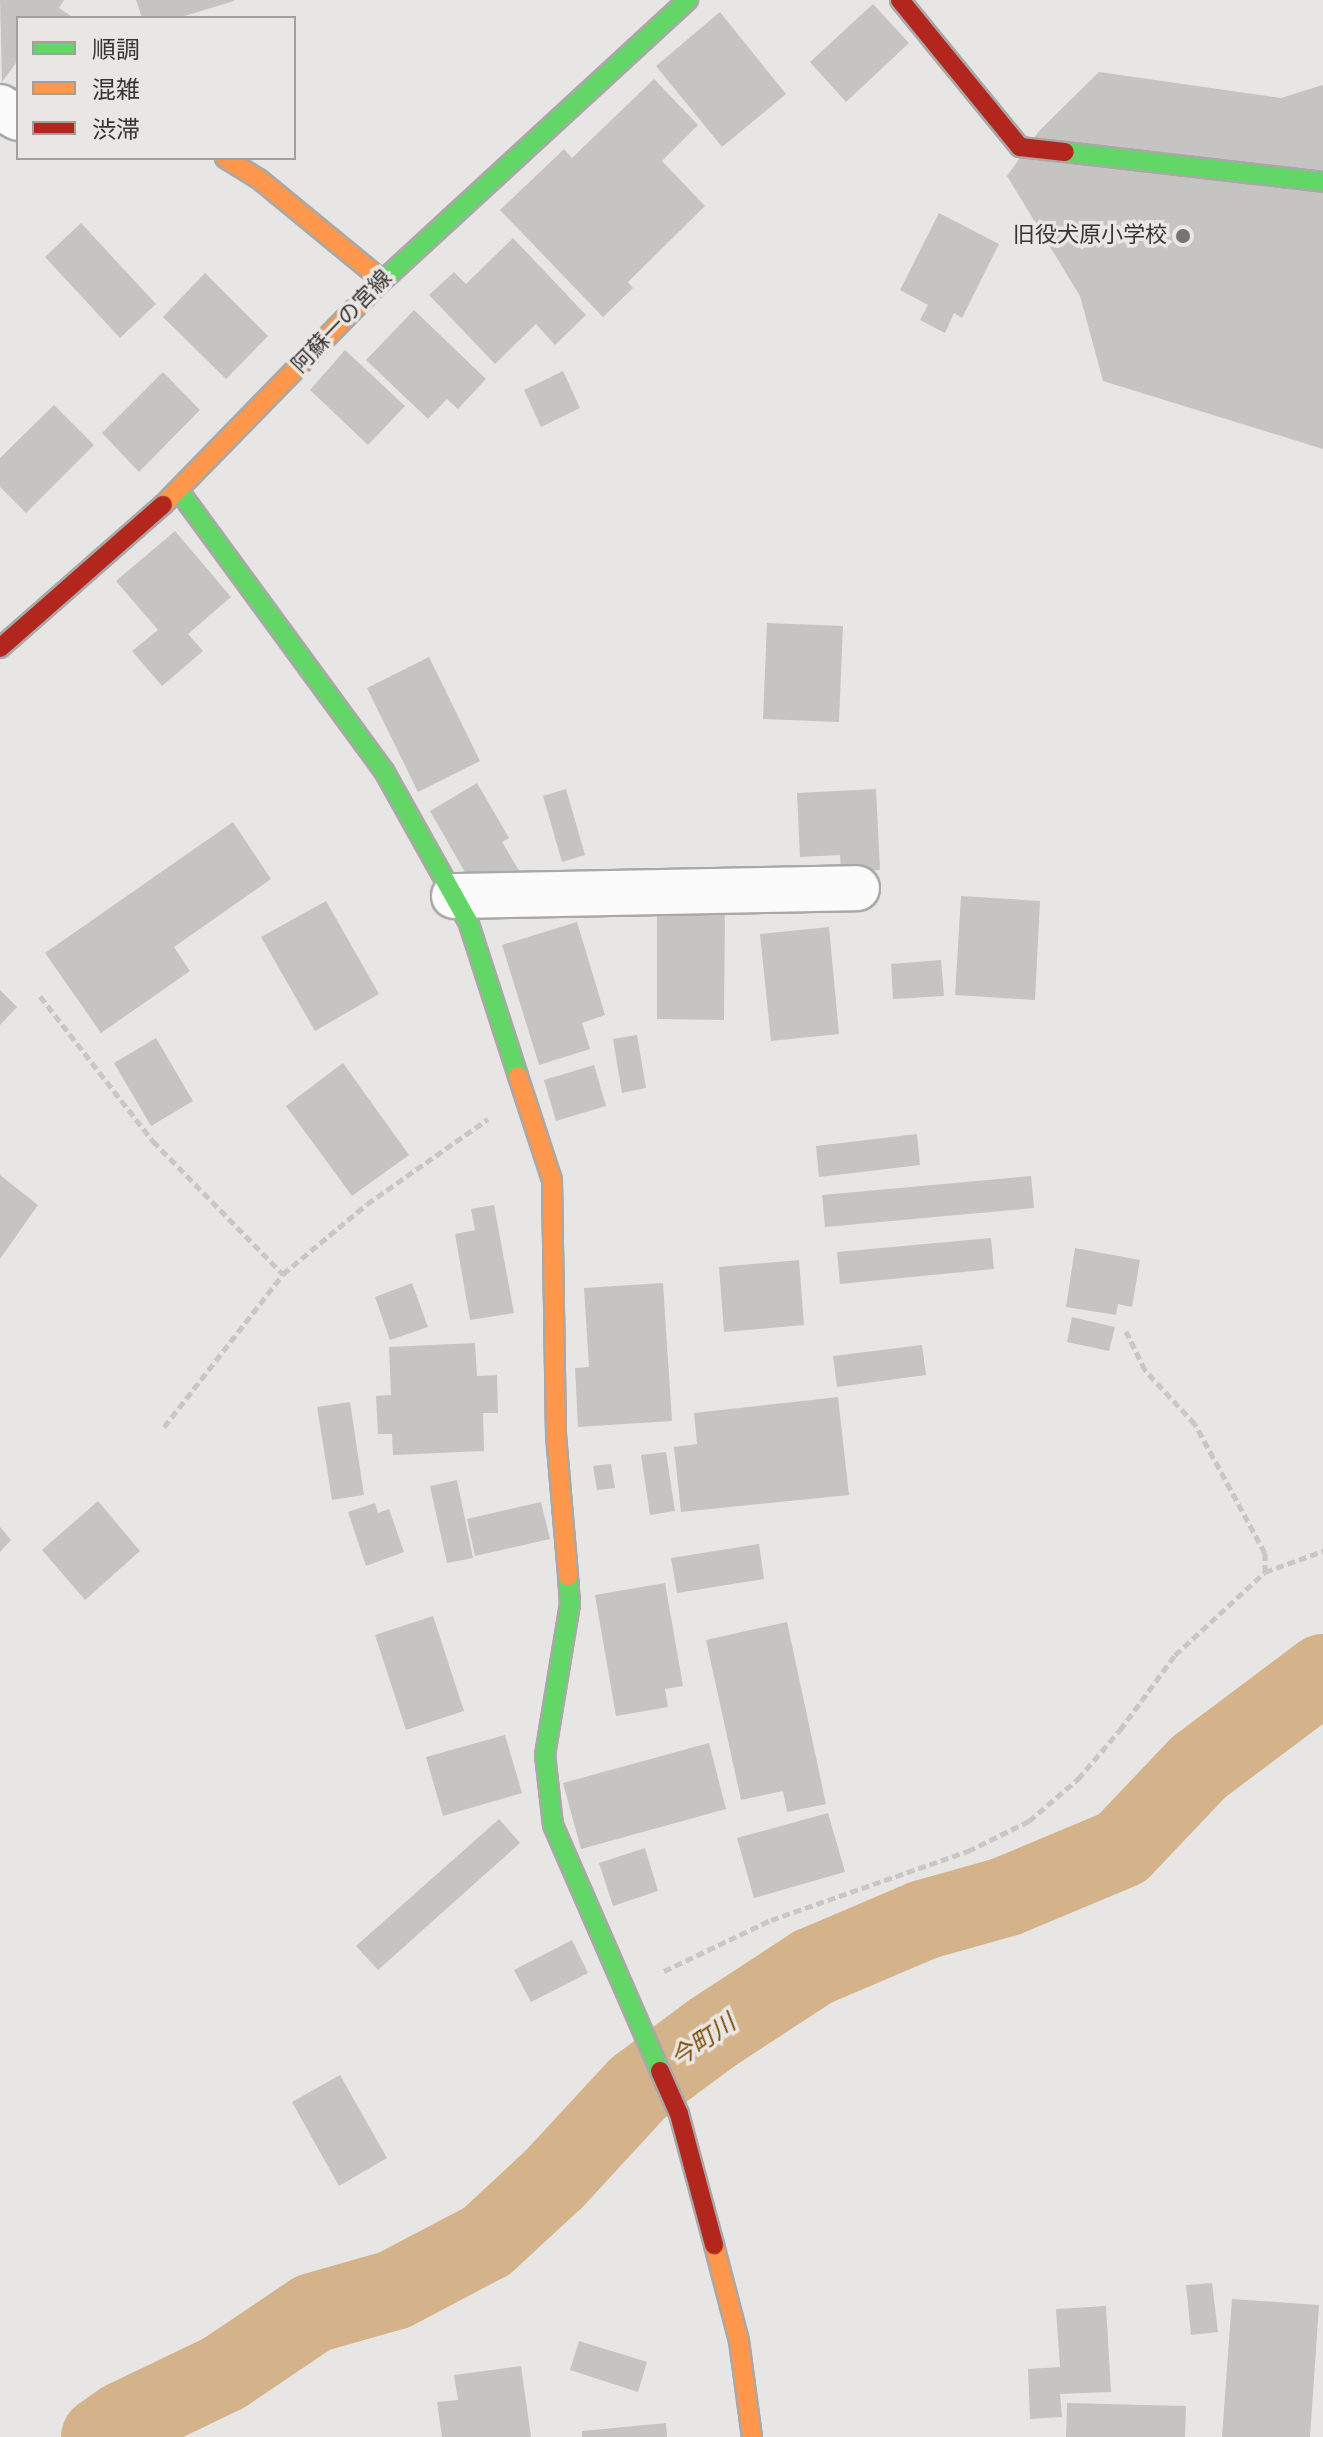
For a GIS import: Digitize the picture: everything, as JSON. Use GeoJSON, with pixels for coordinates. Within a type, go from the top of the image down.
{"type":"FeatureCollection","features":[{"type":"Feature","properties":{"kind":"street","name":"阿蘇一の宮線"},"geometry":{"type":"LineString","coordinates":[[0,648],[179,491],[382,280],[688,0]]}},
{"type":"Feature","properties":{"kind":"street"},"geometry":{"type":"LineString","coordinates":[[900,0],[1020,147],[1323,182]]}},
{"type":"Feature","properties":{"kind":"street"},"geometry":{"type":"LineString","coordinates":[[228,160],[259,179],[382,280]]}},
{"type":"Feature","properties":{"kind":"street"},"geometry":{"type":"LineString","coordinates":[[179,491],[384,771],[468,921],[552,1180],[556,1435],[570,1604],[545,1755],[553,1825],[679,2114],[739,2341],[752,2437]]}},
{"type":"Feature","properties":{"kind":"street"},"geometry":{"type":"LineString","coordinates":[[454,896],[857,888]]}},
{"type":"Feature","properties":{"kind":"path"},"geometry":{"type":"LineString","coordinates":[[40,996],[153,1141],[283,1274]]}},
{"type":"Feature","properties":{"kind":"path"},"geometry":{"type":"LineString","coordinates":[[164,1427],[283,1274],[367,1204],[525,1092]]}},
{"type":"Feature","properties":{"kind":"path"},"geometry":{"type":"LineString","coordinates":[[1126,1331],[1145,1370],[1195,1424],[1265,1553],[1265,1572]]}},
{"type":"Feature","properties":{"kind":"path"},"geometry":{"type":"LineString","coordinates":[[624,1990],[771,1920],[968,1851],[1029,1821],[1078,1779],[1120,1730],[1175,1655],[1265,1572],[1323,1551]]}},
{"type":"Feature","properties":{"kind":"building"},"geometry":{"type":"Polygon","coordinates":[[[0,0],[64,0],[59,8],[71,16],[16,16],[16,63],[2,82],[0,0]]]}},
{"type":"Feature","properties":{"kind":"building"},"geometry":{"type":"Polygon","coordinates":[[[136,0],[234,0],[185,16],[141,16],[136,0]]]}},
{"type":"Feature","properties":{"kind":"building"},"geometry":{"type":"Polygon","coordinates":[[[873,4],[909,43],[846,102],[810,62],[873,4]]]}},
{"type":"Feature","properties":{"kind":"building"},"geometry":{"type":"Polygon","coordinates":[[[720,12],[786,94],[722,147],[656,66],[720,12]]]}},
{"type":"Feature","properties":{"kind":"building","name":"旧役犬原小学校"},"geometry":{"type":"Polygon","coordinates":[[[1099,72],[1281,98],[1323,85],[1323,449],[1103,381],[1080,296],[1007,176],[1039,131],[1099,72]]]}},
{"type":"Feature","properties":{"kind":"building"},"geometry":{"type":"Polygon","coordinates":[[[654,79],[698,125],[662,161],[705,206],[628,282],[633,288],[603,317],[500,210],[564,149],[572,158],[654,79]]]}},
{"type":"Feature","properties":{"kind":"building"},"geometry":{"type":"Polygon","coordinates":[[[939,213],[999,244],[962,318],[954,313],[945,333],[920,320],[928,305],[900,290],[939,213]]]}},
{"type":"Feature","properties":{"kind":"building"},"geometry":{"type":"Polygon","coordinates":[[[81,223],[156,304],[120,338],[45,257],[81,223]]]}},
{"type":"Feature","properties":{"kind":"building"},"geometry":{"type":"Polygon","coordinates":[[[513,238],[586,315],[555,345],[536,324],[495,364],[429,295],[454,272],[466,284],[513,238]]]}},
{"type":"Feature","properties":{"kind":"building"},"geometry":{"type":"Polygon","coordinates":[[[205,273],[268,336],[226,379],[163,317],[205,273]]]}},
{"type":"Feature","properties":{"kind":"building"},"geometry":{"type":"Polygon","coordinates":[[[414,310],[486,379],[458,409],[447,399],[428,419],[366,360],[414,310]]]}},
{"type":"Feature","properties":{"kind":"building"},"geometry":{"type":"Polygon","coordinates":[[[345,350],[405,406],[368,445],[310,390],[345,350]]]}},
{"type":"Feature","properties":{"kind":"building"},"geometry":{"type":"Polygon","coordinates":[[[563,371],[580,408],[541,427],[524,390],[563,371]]]}},
{"type":"Feature","properties":{"kind":"building"},"geometry":{"type":"Polygon","coordinates":[[[163,372],[200,410],[139,472],[102,433],[163,372]]]}},
{"type":"Feature","properties":{"kind":"building"},"geometry":{"type":"Polygon","coordinates":[[[54,405],[94,445],[26,513],[0,487],[0,458],[54,405]]]}},
{"type":"Feature","properties":{"kind":"building"},"geometry":{"type":"Polygon","coordinates":[[[175,531],[231,597],[188,634],[203,651],[162,686],[132,651],[158,630],[116,581],[175,531]]]}},
{"type":"Feature","properties":{"kind":"building"},"geometry":{"type":"Polygon","coordinates":[[[767,623],[843,626],[839,722],[763,719],[767,623]]]}},
{"type":"Feature","properties":{"kind":"building"},"geometry":{"type":"Polygon","coordinates":[[[429,657],[480,761],[418,792],[367,688],[429,657]]]}},
{"type":"Feature","properties":{"kind":"building"},"geometry":{"type":"Polygon","coordinates":[[[477,783],[509,838],[502,842],[521,874],[470,881],[430,811],[477,783]]]}},
{"type":"Feature","properties":{"kind":"building"},"geometry":{"type":"Polygon","coordinates":[[[566,789],[585,855],[562,862],[543,796],[566,789]]]}},
{"type":"Feature","properties":{"kind":"building"},"geometry":{"type":"Polygon","coordinates":[[[876,789],[880,870],[841,872],[840,855],[800,857],[797,793],[876,789]]]}},
{"type":"Feature","properties":{"kind":"building"},"geometry":{"type":"Polygon","coordinates":[[[233,822],[271,879],[174,947],[190,971],[101,1033],[45,953],[233,822]]]}},
{"type":"Feature","properties":{"kind":"building"},"geometry":{"type":"Polygon","coordinates":[[[961,896],[1040,901],[1035,1000],[955,995],[961,896]]]}},
{"type":"Feature","properties":{"kind":"building"},"geometry":{"type":"Polygon","coordinates":[[[326,901],[379,994],[315,1031],[261,937],[326,901]]]}},
{"type":"Feature","properties":{"kind":"building"},"geometry":{"type":"Polygon","coordinates":[[[657,907],[725,907],[724,1020],[657,1019],[657,907]]]}},
{"type":"Feature","properties":{"kind":"building"},"geometry":{"type":"Polygon","coordinates":[[[577,922],[605,1015],[582,1023],[590,1049],[539,1065],[502,945],[577,922]]]}},
{"type":"Feature","properties":{"kind":"building"},"geometry":{"type":"Polygon","coordinates":[[[829,927],[839,1034],[771,1041],[760,934],[829,927]]]}},
{"type":"Feature","properties":{"kind":"building"},"geometry":{"type":"Polygon","coordinates":[[[941,960],[944,996],[893,999],[891,964],[941,960]]]}},
{"type":"Feature","properties":{"kind":"building"},"geometry":{"type":"Polygon","coordinates":[[[0,990],[17,1007],[0,1025],[0,990]]]}},
{"type":"Feature","properties":{"kind":"building"},"geometry":{"type":"Polygon","coordinates":[[[637,1035],[646,1088],[622,1093],[613,1039],[637,1035]]]}},
{"type":"Feature","properties":{"kind":"building"},"geometry":{"type":"Polygon","coordinates":[[[156,1038],[193,1101],[151,1126],[114,1063],[156,1038]]]}},
{"type":"Feature","properties":{"kind":"building"},"geometry":{"type":"Polygon","coordinates":[[[343,1063],[409,1155],[352,1196],[286,1106],[343,1063]]]}},
{"type":"Feature","properties":{"kind":"building"},"geometry":{"type":"Polygon","coordinates":[[[594,1065],[606,1106],[556,1121],[544,1080],[594,1065]]]}},
{"type":"Feature","properties":{"kind":"building"},"geometry":{"type":"Polygon","coordinates":[[[917,1134],[920,1165],[819,1177],[816,1146],[917,1134]]]}},
{"type":"Feature","properties":{"kind":"building"},"geometry":{"type":"Polygon","coordinates":[[[0,1175],[38,1205],[0,1259],[0,1175]]]}},
{"type":"Feature","properties":{"kind":"building"},"geometry":{"type":"Polygon","coordinates":[[[1031,1176],[1034,1208],[825,1227],[822,1195],[1031,1176]]]}},
{"type":"Feature","properties":{"kind":"building"},"geometry":{"type":"Polygon","coordinates":[[[494,1205],[514,1313],[470,1320],[455,1234],[475,1230],[471,1209],[494,1205]]]}},
{"type":"Feature","properties":{"kind":"building"},"geometry":{"type":"Polygon","coordinates":[[[991,1238],[994,1269],[840,1284],[837,1252],[991,1238]]]}},
{"type":"Feature","properties":{"kind":"building"},"geometry":{"type":"Polygon","coordinates":[[[1075,1248],[1140,1260],[1132,1307],[1118,1304],[1116,1315],[1066,1307],[1075,1248]]]}},
{"type":"Feature","properties":{"kind":"building"},"geometry":{"type":"Polygon","coordinates":[[[799,1260],[804,1325],[724,1332],[719,1267],[799,1260]]]}},
{"type":"Feature","properties":{"kind":"building"},"geometry":{"type":"Polygon","coordinates":[[[412,1283],[428,1327],[390,1340],[375,1297],[412,1283]]]}},
{"type":"Feature","properties":{"kind":"building"},"geometry":{"type":"Polygon","coordinates":[[[663,1283],[672,1421],[578,1427],[575,1368],[589,1367],[584,1288],[663,1283]]]}},
{"type":"Feature","properties":{"kind":"building"},"geometry":{"type":"Polygon","coordinates":[[[1072,1317],[1115,1327],[1109,1351],[1067,1342],[1072,1317]]]}},
{"type":"Feature","properties":{"kind":"building"},"geometry":{"type":"Polygon","coordinates":[[[475,1343],[477,1376],[497,1375],[498,1413],[483,1413],[484,1451],[393,1455],[392,1434],[378,1434],[376,1396],[391,1395],[389,1347],[475,1343]]]}},
{"type":"Feature","properties":{"kind":"building"},"geometry":{"type":"Polygon","coordinates":[[[922,1345],[926,1375],[837,1387],[833,1356],[922,1345]]]}},
{"type":"Feature","properties":{"kind":"building"},"geometry":{"type":"Polygon","coordinates":[[[838,1397],[849,1495],[681,1512],[674,1447],[697,1444],[694,1413],[838,1397]]]}},
{"type":"Feature","properties":{"kind":"building"},"geometry":{"type":"Polygon","coordinates":[[[350,1402],[364,1495],[332,1500],[317,1407],[350,1402]]]}},
{"type":"Feature","properties":{"kind":"building"},"geometry":{"type":"Polygon","coordinates":[[[666,1452],[675,1511],[650,1515],[641,1455],[666,1452]]]}},
{"type":"Feature","properties":{"kind":"building"},"geometry":{"type":"Polygon","coordinates":[[[611,1464],[615,1488],[597,1490],[593,1466],[611,1464]]]}},
{"type":"Feature","properties":{"kind":"building"},"geometry":{"type":"Polygon","coordinates":[[[457,1480],[473,1558],[447,1563],[430,1486],[457,1480]]]}},
{"type":"Feature","properties":{"kind":"building"},"geometry":{"type":"Polygon","coordinates":[[[98,1501],[140,1551],[85,1600],[42,1550],[98,1501]]]}},
{"type":"Feature","properties":{"kind":"building"},"geometry":{"type":"Polygon","coordinates":[[[541,1502],[550,1539],[475,1556],[467,1519],[541,1502]]]}},
{"type":"Feature","properties":{"kind":"building"},"geometry":{"type":"Polygon","coordinates":[[[375,1503],[378,1513],[389,1509],[404,1552],[366,1566],[348,1512],[375,1503]]]}},
{"type":"Feature","properties":{"kind":"building"},"geometry":{"type":"Polygon","coordinates":[[[0,1527],[11,1540],[0,1552],[0,1527]]]}},
{"type":"Feature","properties":{"kind":"building"},"geometry":{"type":"Polygon","coordinates":[[[759,1544],[764,1579],[677,1593],[671,1558],[759,1544]]]}},
{"type":"Feature","properties":{"kind":"building"},"geometry":{"type":"Polygon","coordinates":[[[665,1583],[683,1686],[665,1689],[668,1707],[616,1716],[595,1595],[665,1583]]]}},
{"type":"Feature","properties":{"kind":"building"},"geometry":{"type":"Polygon","coordinates":[[[433,1616],[464,1711],[406,1730],[375,1635],[433,1616]]]}},
{"type":"Feature","properties":{"kind":"building"},"geometry":{"type":"Polygon","coordinates":[[[787,1622],[826,1804],[787,1812],[783,1791],[741,1800],[706,1640],[787,1622]]]}},
{"type":"Feature","properties":{"kind":"building"},"geometry":{"type":"Polygon","coordinates":[[[505,1735],[522,1793],[443,1816],[426,1757],[505,1735]]]}},
{"type":"Feature","properties":{"kind":"building"},"geometry":{"type":"Polygon","coordinates":[[[709,1743],[726,1809],[581,1849],[563,1783],[709,1743]]]}},
{"type":"Feature","properties":{"kind":"building"},"geometry":{"type":"Polygon","coordinates":[[[828,1813],[845,1872],[754,1898],[737,1838],[828,1813]]]}},
{"type":"Feature","properties":{"kind":"building"},"geometry":{"type":"Polygon","coordinates":[[[499,1819],[520,1843],[378,1970],[356,1946],[499,1819]]]}},
{"type":"Feature","properties":{"kind":"building"},"geometry":{"type":"Polygon","coordinates":[[[645,1848],[658,1891],[613,1906],[599,1863],[645,1848]]]}},
{"type":"Feature","properties":{"kind":"building"},"geometry":{"type":"Polygon","coordinates":[[[572,1940],[588,1973],[531,2002],[514,1970],[572,1940]]]}},
{"type":"Feature","properties":{"kind":"building"},"geometry":{"type":"Polygon","coordinates":[[[340,2075],[387,2158],[339,2186],[292,2102],[340,2075]]]}},
{"type":"Feature","properties":{"kind":"building"},"geometry":{"type":"Polygon","coordinates":[[[1212,2283],[1218,2332],[1191,2335],[1186,2285],[1212,2283]]]}},
{"type":"Feature","properties":{"kind":"building"},"geometry":{"type":"Polygon","coordinates":[[[1232,2299],[1319,2305],[1310,2437],[1222,2437],[1232,2299]]]}},
{"type":"Feature","properties":{"kind":"building"},"geometry":{"type":"Polygon","coordinates":[[[1106,2306],[1111,2392],[1060,2394],[1062,2417],[1030,2419],[1028,2369],[1060,2367],[1056,2309],[1106,2306]]]}},
{"type":"Feature","properties":{"kind":"building"},"geometry":{"type":"Polygon","coordinates":[[[579,2341],[647,2362],[638,2392],[570,2370],[579,2341]]]}},
{"type":"Feature","properties":{"kind":"building"},"geometry":{"type":"Polygon","coordinates":[[[521,2366],[531,2437],[442,2437],[437,2402],[458,2400],[454,2375],[521,2366]]]}},
{"type":"Feature","properties":{"kind":"building"},"geometry":{"type":"Polygon","coordinates":[[[1067,2403],[1186,2406],[1185,2437],[1066,2437],[1067,2403]]]}},
{"type":"Feature","properties":{"kind":"building"},"geometry":{"type":"Polygon","coordinates":[[[666,2423],[667,2437],[582,2437],[582,2431],[666,2423]]]}},
{"type":"Feature","properties":{"kind":"waterway","name":"今町川"},"geometry":{"type":"LineString","coordinates":[[101,2437],[124,2421],[224,2373],[313,2313],[394,2290],[487,2241],[554,2179],[638,2088],[712,2033],[813,1967],[923,1920],[1005,1897],[1122,1848],[1199,1767],[1323,1674]]}},
{"type":"Feature","properties":{"kind":"traffic: fast"},"geometry":{"type":"LineString","coordinates":[[379,284],[688,0]]}},
{"type":"Feature","properties":{"kind":"traffic: fast"},"geometry":{"type":"LineString","coordinates":[[1065,152],[1323,182]]}},
{"type":"Feature","properties":{"kind":"traffic: fast"},"geometry":{"type":"LineString","coordinates":[[179,491],[384,771],[468,921],[518,1076]]}},
{"type":"Feature","properties":{"kind":"traffic: fast"},"geometry":{"type":"LineString","coordinates":[[568,1576],[570,1604],[545,1755],[553,1825],[660,2071]]}},
{"type":"Feature","properties":{"kind":"traffic: slow"},"geometry":{"type":"LineString","coordinates":[[228,160],[259,179],[382,280]]}},
{"type":"Feature","properties":{"kind":"traffic: slow"},"geometry":{"type":"LineString","coordinates":[[163,505],[379,284]]}},
{"type":"Feature","properties":{"kind":"traffic: slow"},"geometry":{"type":"LineString","coordinates":[[518,1076],[552,1180],[556,1435],[568,1576]]}},
{"type":"Feature","properties":{"kind":"traffic: slow"},"geometry":{"type":"LineString","coordinates":[[714,2245],[739,2341],[752,2437]]}},
{"type":"Feature","properties":{"kind":"traffic: jam"},"geometry":{"type":"LineString","coordinates":[[900,0],[1020,147],[1065,152]]}},
{"type":"Feature","properties":{"kind":"traffic: jam"},"geometry":{"type":"LineString","coordinates":[[0,648],[163,505]]}},
{"type":"Feature","properties":{"kind":"traffic: jam"},"geometry":{"type":"LineString","coordinates":[[660,2071],[679,2114],[714,2245]]}},
{"type":"Feature","properties":{"kind":"place","name":"旧役犬原小学校"},"geometry":{"type":"Point","coordinates":[1183,236]}}]}
